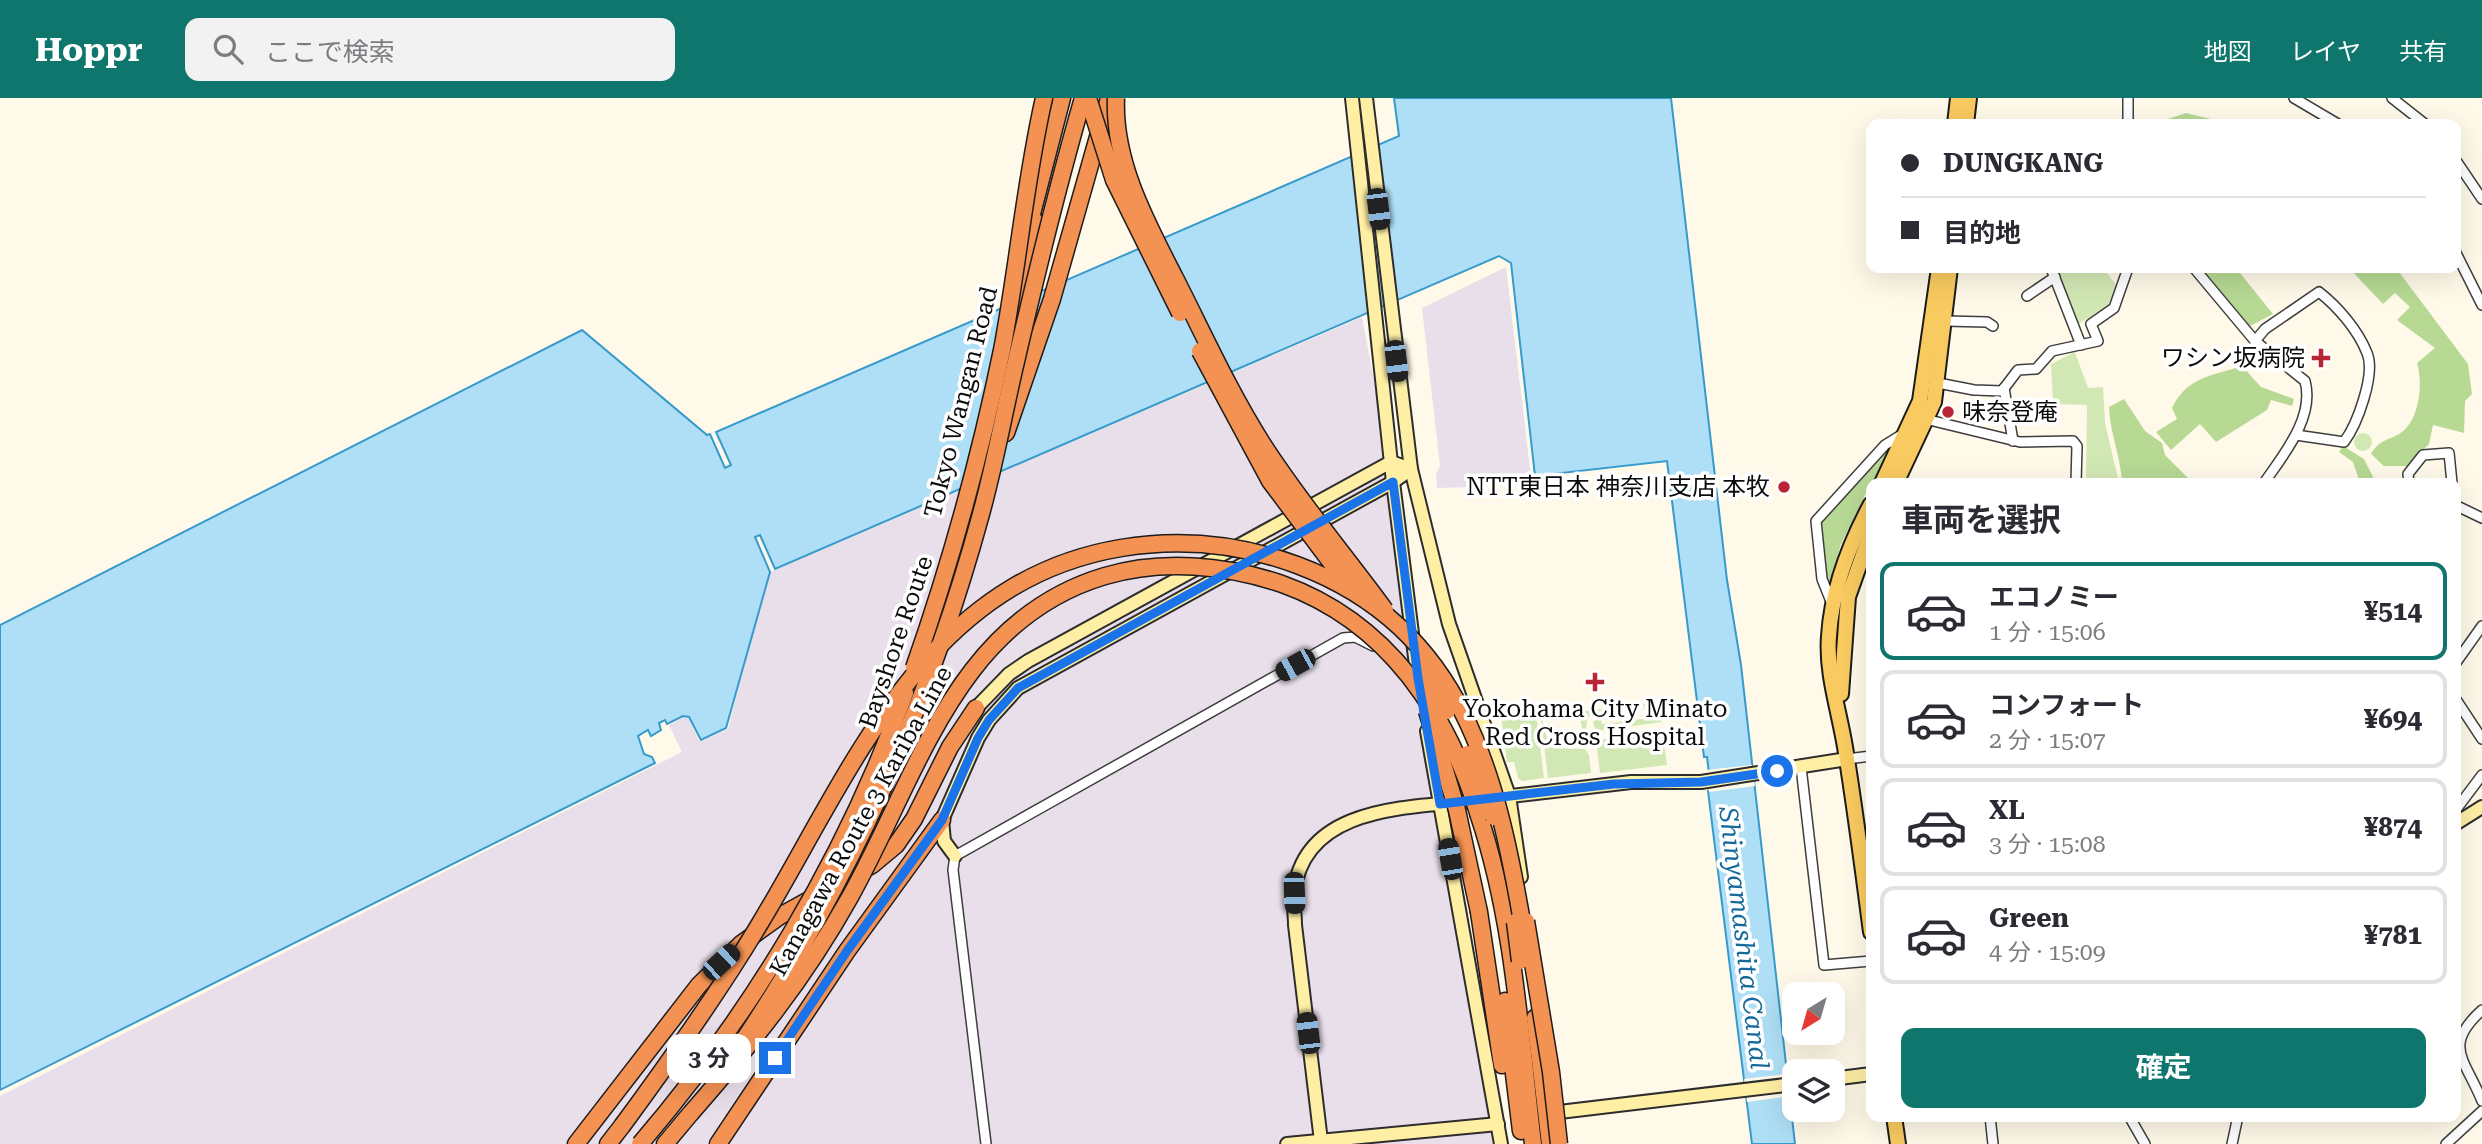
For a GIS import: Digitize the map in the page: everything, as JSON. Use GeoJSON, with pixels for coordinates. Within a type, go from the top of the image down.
{"type":"FeatureCollection","features":[{"type":"Feature","properties":{"kind":"highway"},"geometry":{"type":"LineString","coordinates":[[1002,349],[1021,218],[1045,98]]}},
{"type":"Feature","properties":{"kind":"highway"},"geometry":{"type":"LineString","coordinates":[[1032,208],[1056,98]]}},
{"type":"Feature","properties":{"kind":"highway","name":"Bayshore Route"},"geometry":{"type":"LineString","coordinates":[[640,1144],[696,1075],[762,980],[813,894],[860,800],[901,704],[939,593],[1065,98]]}},
{"type":"Feature","properties":{"kind":"highway","name":"Tokyo Wangan Road"},"geometry":{"type":"LineString","coordinates":[[640,1144],[712,1047],[783,940],[827,860],[878,751],[918,646],[951,538],[1032,208],[1065,98]]}},
{"type":"Feature","properties":{"kind":"highway","name":"Tokyo Wangan Road"},"geometry":{"type":"LineString","coordinates":[[640,1144],[725,1042],[789,944],[848,834],[885,754],[925,647],[958,540],[1065,98]]}},
{"type":"Feature","properties":{"kind":"highway","name":"Bayshore Route"},"geometry":{"type":"LineString","coordinates":[[665,1144],[691,1114],[747,1035],[815,926],[878,802],[930,674],[991,475],[1046,235],[1083,98]]}},
{"type":"Feature","properties":{"kind":"highway"},"geometry":{"type":"LineString","coordinates":[[1088,98],[1114,180],[1253,454],[1301,525],[1391,642],[1422,699],[1454,799],[1479,912],[1513,1144]]}},
{"type":"Feature","properties":{"kind":"highway"},"geometry":{"type":"LineString","coordinates":[[991,475],[1052,299],[1110,98]]}},
{"type":"Feature","properties":{"kind":"highway"},"geometry":{"type":"LineString","coordinates":[[1116,98],[1119,138],[1147,223],[1237,399],[1287,480],[1408,643],[1458,732],[1483,790],[1515,875],[1531,940],[1558,1144]]}},
{"type":"Feature","properties":{"kind":"highway","name":"Kanagawa Route 3 Kariba Line"},"geometry":{"type":"LineString","coordinates":[[608,1144],[702,1015],[760,924],[878,721],[934,649],[978,610],[1027,580],[1066,562],[1136,546],[1204,544],[1280,559],[1324,577],[1387,618],[1423,653],[1459,704],[1491,778],[1508,841],[1524,933],[1550,1144]]}},
{"type":"Feature","properties":{"kind":"highway","name":"Kanagawa Route 3 Kariba Line"},"geometry":{"type":"LineString","coordinates":[[691,1114],[767,1026],[820,948],[967,676],[1010,627],[1042,603],[1078,585],[1136,568],[1203,567],[1267,579],[1328,605],[1368,633],[1416,682],[1451,740],[1479,816],[1523,1144]]}},
{"type":"Feature","properties":{"kind":"highway"},"geometry":{"type":"LineString","coordinates":[[576,1144],[692,994],[721,962],[780,916],[884,856],[905,833],[950,747],[976,708]]}},
{"type":"Feature","properties":{"kind":"highway"},"geometry":{"type":"LineString","coordinates":[[1491,778],[1507,861],[1542,1144]]}},
{"type":"Feature","properties":{"kind":"highway"},"geometry":{"type":"LineString","coordinates":[[1479,816],[1498,881],[1533,1144]]}},
{"type":"Feature","properties":{"kind":"highway"},"geometry":{"type":"LineString","coordinates":[[718,1144],[847,951],[942,820]]}},
{"type":"Feature","properties":{"kind":"main road"},"geometry":{"type":"LineString","coordinates":[[1956,119],[1958,98]]}},
{"type":"Feature","properties":{"kind":"main road"},"geometry":{"type":"LineString","coordinates":[[1967,119],[1969,98]]}},
{"type":"Feature","properties":{"kind":"main road"},"geometry":{"type":"LineString","coordinates":[[1885,478],[1909,432],[1921,418],[1938,273]]}},
{"type":"Feature","properties":{"kind":"main road"},"geometry":{"type":"LineString","coordinates":[[1898,478],[1938,383],[1950,273]]}},
{"type":"Feature","properties":{"kind":"main road"},"geometry":{"type":"LineString","coordinates":[[1866,513],[1852,539],[1832,606],[1828,662],[1840,716],[1866,890]]}},
{"type":"Feature","properties":{"kind":"main road"},"geometry":{"type":"LineString","coordinates":[[1840,716],[1848,597],[1866,546]]}},
{"type":"Feature","properties":{"kind":"main road"},"geometry":{"type":"LineString","coordinates":[[1895,1122],[1898,1144]]}},
{"type":"Feature","properties":{"kind":"street"},"geometry":{"type":"LineString","coordinates":[[1352,98],[1393,482],[1415,657],[1502,1144]]}},
{"type":"Feature","properties":{"kind":"street"},"geometry":{"type":"LineString","coordinates":[[1366,98],[1389,307],[1411,469],[1449,624],[1508,796],[1551,1113],[1558,1144]]}},
{"type":"Feature","properties":{"kind":"street"},"geometry":{"type":"LineString","coordinates":[[2128,98],[2128,119]]}},
{"type":"Feature","properties":{"kind":"street"},"geometry":{"type":"LineString","coordinates":[[2294,98],[2330,119]]}},
{"type":"Feature","properties":{"kind":"street"},"geometry":{"type":"LineString","coordinates":[[2392,98],[2419,119]]}},
{"type":"Feature","properties":{"kind":"street"},"geometry":{"type":"LineString","coordinates":[[2461,168],[2482,199]]}},
{"type":"Feature","properties":{"kind":"street"},"geometry":{"type":"LineString","coordinates":[[2461,263],[2482,305]]}},
{"type":"Feature","properties":{"kind":"street"},"geometry":{"type":"LineString","coordinates":[[2027,296],[2052,273]]}},
{"type":"Feature","properties":{"kind":"street"},"geometry":{"type":"LineString","coordinates":[[2053,273],[2081,345]]}},
{"type":"Feature","properties":{"kind":"street"},"geometry":{"type":"LineString","coordinates":[[1938,383],[1994,391],[2004,388],[2018,370],[2036,369],[2052,351],[2098,341],[2091,324],[2115,309],[2126,273]]}},
{"type":"Feature","properties":{"kind":"street"},"geometry":{"type":"LineString","coordinates":[[2198,273],[2255,341],[2305,381],[2307,395],[2296,435],[2267,478]]}},
{"type":"Feature","properties":{"kind":"street"},"geometry":{"type":"LineString","coordinates":[[2255,341],[2265,329],[2319,292],[2336,305],[2367,352],[2370,362],[2364,397],[2355,428],[2344,442],[2296,435]]}},
{"type":"Feature","properties":{"kind":"street"},"geometry":{"type":"LineString","coordinates":[[1945,321],[1987,322],[1993,326]]}},
{"type":"Feature","properties":{"kind":"street"},"geometry":{"type":"LineString","coordinates":[[2004,388],[2013,441]]}},
{"type":"Feature","properties":{"kind":"street"},"geometry":{"type":"LineString","coordinates":[[1921,418],[2013,441],[2073,441],[2077,446],[2076,478]]}},
{"type":"Feature","properties":{"kind":"street"},"geometry":{"type":"LineString","coordinates":[[1832,606],[1822,579],[1814,530],[1819,514],[1885,445],[1909,432]]}},
{"type":"Feature","properties":{"kind":"street"},"geometry":{"type":"LineString","coordinates":[[2408,478],[2408,474],[2423,455],[2449,453],[2452,478]]}},
{"type":"Feature","properties":{"kind":"street"},"geometry":{"type":"LineString","coordinates":[[976,708],[1009,674],[1028,661],[1391,462],[1411,469]]}},
{"type":"Feature","properties":{"kind":"street"},"geometry":{"type":"LineString","coordinates":[[986,1144],[953,870],[955,856],[944,841],[942,820],[978,738],[996,711],[1018,688],[1393,482],[1411,469]]}},
{"type":"Feature","properties":{"kind":"street"},"geometry":{"type":"LineString","coordinates":[[2461,508],[2482,518]]}},
{"type":"Feature","properties":{"kind":"street"},"geometry":{"type":"LineString","coordinates":[[2461,656],[2482,626]]}},
{"type":"Feature","properties":{"kind":"street"},"geometry":{"type":"LineString","coordinates":[[955,856],[1343,638],[1360,639],[1394,657],[1415,657]]}},
{"type":"Feature","properties":{"kind":"street"},"geometry":{"type":"LineString","coordinates":[[2461,715],[2482,739]]}},
{"type":"Feature","properties":{"kind":"street"},"geometry":{"type":"LineString","coordinates":[[1321,1141],[1295,925],[1294,893],[1300,868],[1314,846],[1349,819],[1373,812],[1631,782],[1707,781],[1866,757]]}},
{"type":"Feature","properties":{"kind":"street"},"geometry":{"type":"LineString","coordinates":[[1801,767],[1824,965],[1866,961]]}},
{"type":"Feature","properties":{"kind":"street"},"geometry":{"type":"LineString","coordinates":[[2461,810],[2482,775]]}},
{"type":"Feature","properties":{"kind":"street"},"geometry":{"type":"LineString","coordinates":[[2461,815],[2482,807]]}},
{"type":"Feature","properties":{"kind":"street"},"geometry":{"type":"LineString","coordinates":[[2482,1010],[2461,1032],[2463,1059],[2482,1101]]}},
{"type":"Feature","properties":{"kind":"street"},"geometry":{"type":"LineString","coordinates":[[1845,1077],[1866,1075]]}},
{"type":"Feature","properties":{"kind":"street"},"geometry":{"type":"LineString","coordinates":[[1551,1113],[1782,1086]]}},
{"type":"Feature","properties":{"kind":"street"},"geometry":{"type":"LineString","coordinates":[[2446,1144],[2482,1111]]}},
{"type":"Feature","properties":{"kind":"street"},"geometry":{"type":"LineString","coordinates":[[1991,1122],[1993,1144]]}},
{"type":"Feature","properties":{"kind":"street"},"geometry":{"type":"LineString","coordinates":[[2132,1122],[2145,1144]]}},
{"type":"Feature","properties":{"kind":"street"},"geometry":{"type":"LineString","coordinates":[[2232,1144],[2237,1122]]}},
{"type":"Feature","properties":{"kind":"street"},"geometry":{"type":"LineString","coordinates":[[1287,1144],[1498,1124]]}},
{"type":"Feature","properties":{"kind":"shaded area"},"geometry":{"type":"Polygon","coordinates":[[[1506,267],[1531,477],[1471,487],[1437,488],[1436,474],[1440,466],[1422,308],[1506,267]]]}},
{"type":"Feature","properties":{"kind":"shaded area"},"geometry":{"type":"Polygon","coordinates":[[[1362,317],[1393,482],[1499,1144],[0,1144],[0,1096],[682,752],[669,725],[684,717],[688,718],[700,742],[728,729],[768,573],[1362,317]]]}},
{"type":"Feature","properties":{"kind":"green space"},"geometry":{"type":"Polygon","coordinates":[[[2186,113],[2211,119],[2168,119],[2186,113]]]}},
{"type":"Feature","properties":{"kind":"green space"},"geometry":{"type":"Polygon","coordinates":[[[2058,273],[2107,273],[2116,285],[2108,305],[2077,325],[2058,273]]]}},
{"type":"Feature","properties":{"kind":"green space"},"geometry":{"type":"Polygon","coordinates":[[[2204,273],[2240,273],[2273,314],[2250,326],[2204,273]]]}},
{"type":"Feature","properties":{"kind":"green space"},"geometry":{"type":"Polygon","coordinates":[[[2354,273],[2400,273],[2468,364],[2472,394],[2465,401],[2464,433],[2433,425],[2429,444],[2407,466],[2384,466],[2371,454],[2382,442],[2402,432],[2413,418],[2420,390],[2417,363],[2435,348],[2397,320],[2410,307],[2395,293],[2383,304],[2354,273]]]}},
{"type":"Feature","properties":{"kind":"green space"},"geometry":{"type":"Polygon","coordinates":[[[2075,352],[2088,388],[2103,387],[2105,423],[2118,478],[2086,478],[2087,405],[2053,404],[2051,364],[2075,352]]]}},
{"type":"Feature","properties":{"kind":"green space"},"geometry":{"type":"Polygon","coordinates":[[[2242,366],[2261,387],[2294,399],[2292,406],[2271,400],[2267,410],[2216,442],[2200,424],[2171,450],[2156,432],[2177,419],[2172,408],[2178,398],[2201,379],[2242,366]]]}},
{"type":"Feature","properties":{"kind":"green space"},"geometry":{"type":"Polygon","coordinates":[[[2124,399],[2145,431],[2162,443],[2165,455],[2188,478],[2121,478],[2109,407],[2124,399]]]}},
{"type":"Feature","properties":{"kind":"green space"},"geometry":{"type":"Polygon","coordinates":[[[2363,433],[2369,436],[2372,442],[2369,448],[2363,451],[2357,448],[2354,442],[2357,436],[2363,433]]]}},
{"type":"Feature","properties":{"kind":"green space"},"geometry":{"type":"Polygon","coordinates":[[[1894,445],[1877,478],[1866,478],[1866,493],[1841,544],[1827,589],[1817,527],[1824,512],[1894,445]]]}},
{"type":"Feature","properties":{"kind":"green space"},"geometry":{"type":"Polygon","coordinates":[[[2343,446],[2364,459],[2374,478],[2358,478],[2353,462],[2339,452],[2343,446]]]}},
{"type":"Feature","properties":{"kind":"green space"},"geometry":{"type":"Polygon","coordinates":[[[1651,703],[1661,710],[1645,711],[1644,705],[1592,712],[1587,719],[1586,732],[1583,733],[1580,717],[1585,711],[1651,703]]]}},
{"type":"Feature","properties":{"kind":"green space"},"geometry":{"type":"Polygon","coordinates":[[[1540,712],[1548,742],[1560,748],[1585,749],[1589,755],[1591,773],[1548,778],[1540,712]]]}},
{"type":"Feature","properties":{"kind":"green space"},"geometry":{"type":"Polygon","coordinates":[[[1536,713],[1544,778],[1522,781],[1518,778],[1514,762],[1507,762],[1501,716],[1512,719],[1536,713]]]}},
{"type":"Feature","properties":{"kind":"green space"},"geometry":{"type":"Polygon","coordinates":[[[1600,717],[1602,724],[1658,717],[1662,722],[1596,731],[1593,722],[1600,717]]]}},
{"type":"Feature","properties":{"kind":"green space"},"geometry":{"type":"Polygon","coordinates":[[[1631,736],[1663,737],[1667,765],[1600,773],[1596,740],[1631,736]]]}},
{"type":"Feature","properties":{"kind":"water","name":"Shinyamashita Canal"},"geometry":{"type":"Polygon","coordinates":[[[1394,98],[1671,98],[1727,580],[1741,665],[1785,1059],[1782,1059],[1782,1122],[1793,1122],[1795,1144],[1752,1144],[1708,791],[1711,790],[1707,757],[1704,757],[1667,461],[1535,476],[1511,263],[1499,256],[775,569],[760,535],[755,537],[770,572],[726,728],[701,740],[689,717],[683,716],[667,724],[665,720],[659,723],[661,730],[651,736],[648,730],[638,736],[644,754],[652,757],[655,763],[0,1090],[0,625],[582,330],[707,435],[710,434],[725,468],[731,465],[716,432],[1399,136],[1394,98]]]}},
{"type":"Feature","properties":{"kind":"pier"},"geometry":{"type":"Polygon","coordinates":[[[1752,765],[1755,786],[1709,792],[1706,770],[1752,765]]]}},
{"type":"Feature","properties":{"kind":"pier"},"geometry":{"type":"Polygon","coordinates":[[[1782,1075],[1782,1097],[1747,1102],[1744,1079],[1782,1075]]]}},
{"type":"Feature","properties":{"kind":"place","name":"ワシン坂病院"},"geometry":{"type":"Point","coordinates":[2321,358]}},
{"type":"Feature","properties":{"kind":"place","name":"味奈登庵"},"geometry":{"type":"Point","coordinates":[1948,412]}},
{"type":"Feature","properties":{"kind":"place","name":"NTT東日本 神奈川支店 本牧"},"geometry":{"type":"Point","coordinates":[1784,487]}},
{"type":"Feature","properties":{"kind":"place","name":"Yokohama City Minato Red Cross Hospital"},"geometry":{"type":"Point","coordinates":[1595,682]}},
{"type":"Feature","properties":{"kind":"route"},"geometry":{"type":"LineString","coordinates":[[775,1058],[847,951],[942,820],[978,738],[1003,702],[1018,688],[1038,674],[1393,482],[1418,678],[1440,804],[1631,782],[1701,782],[1777,771]]}}]}
